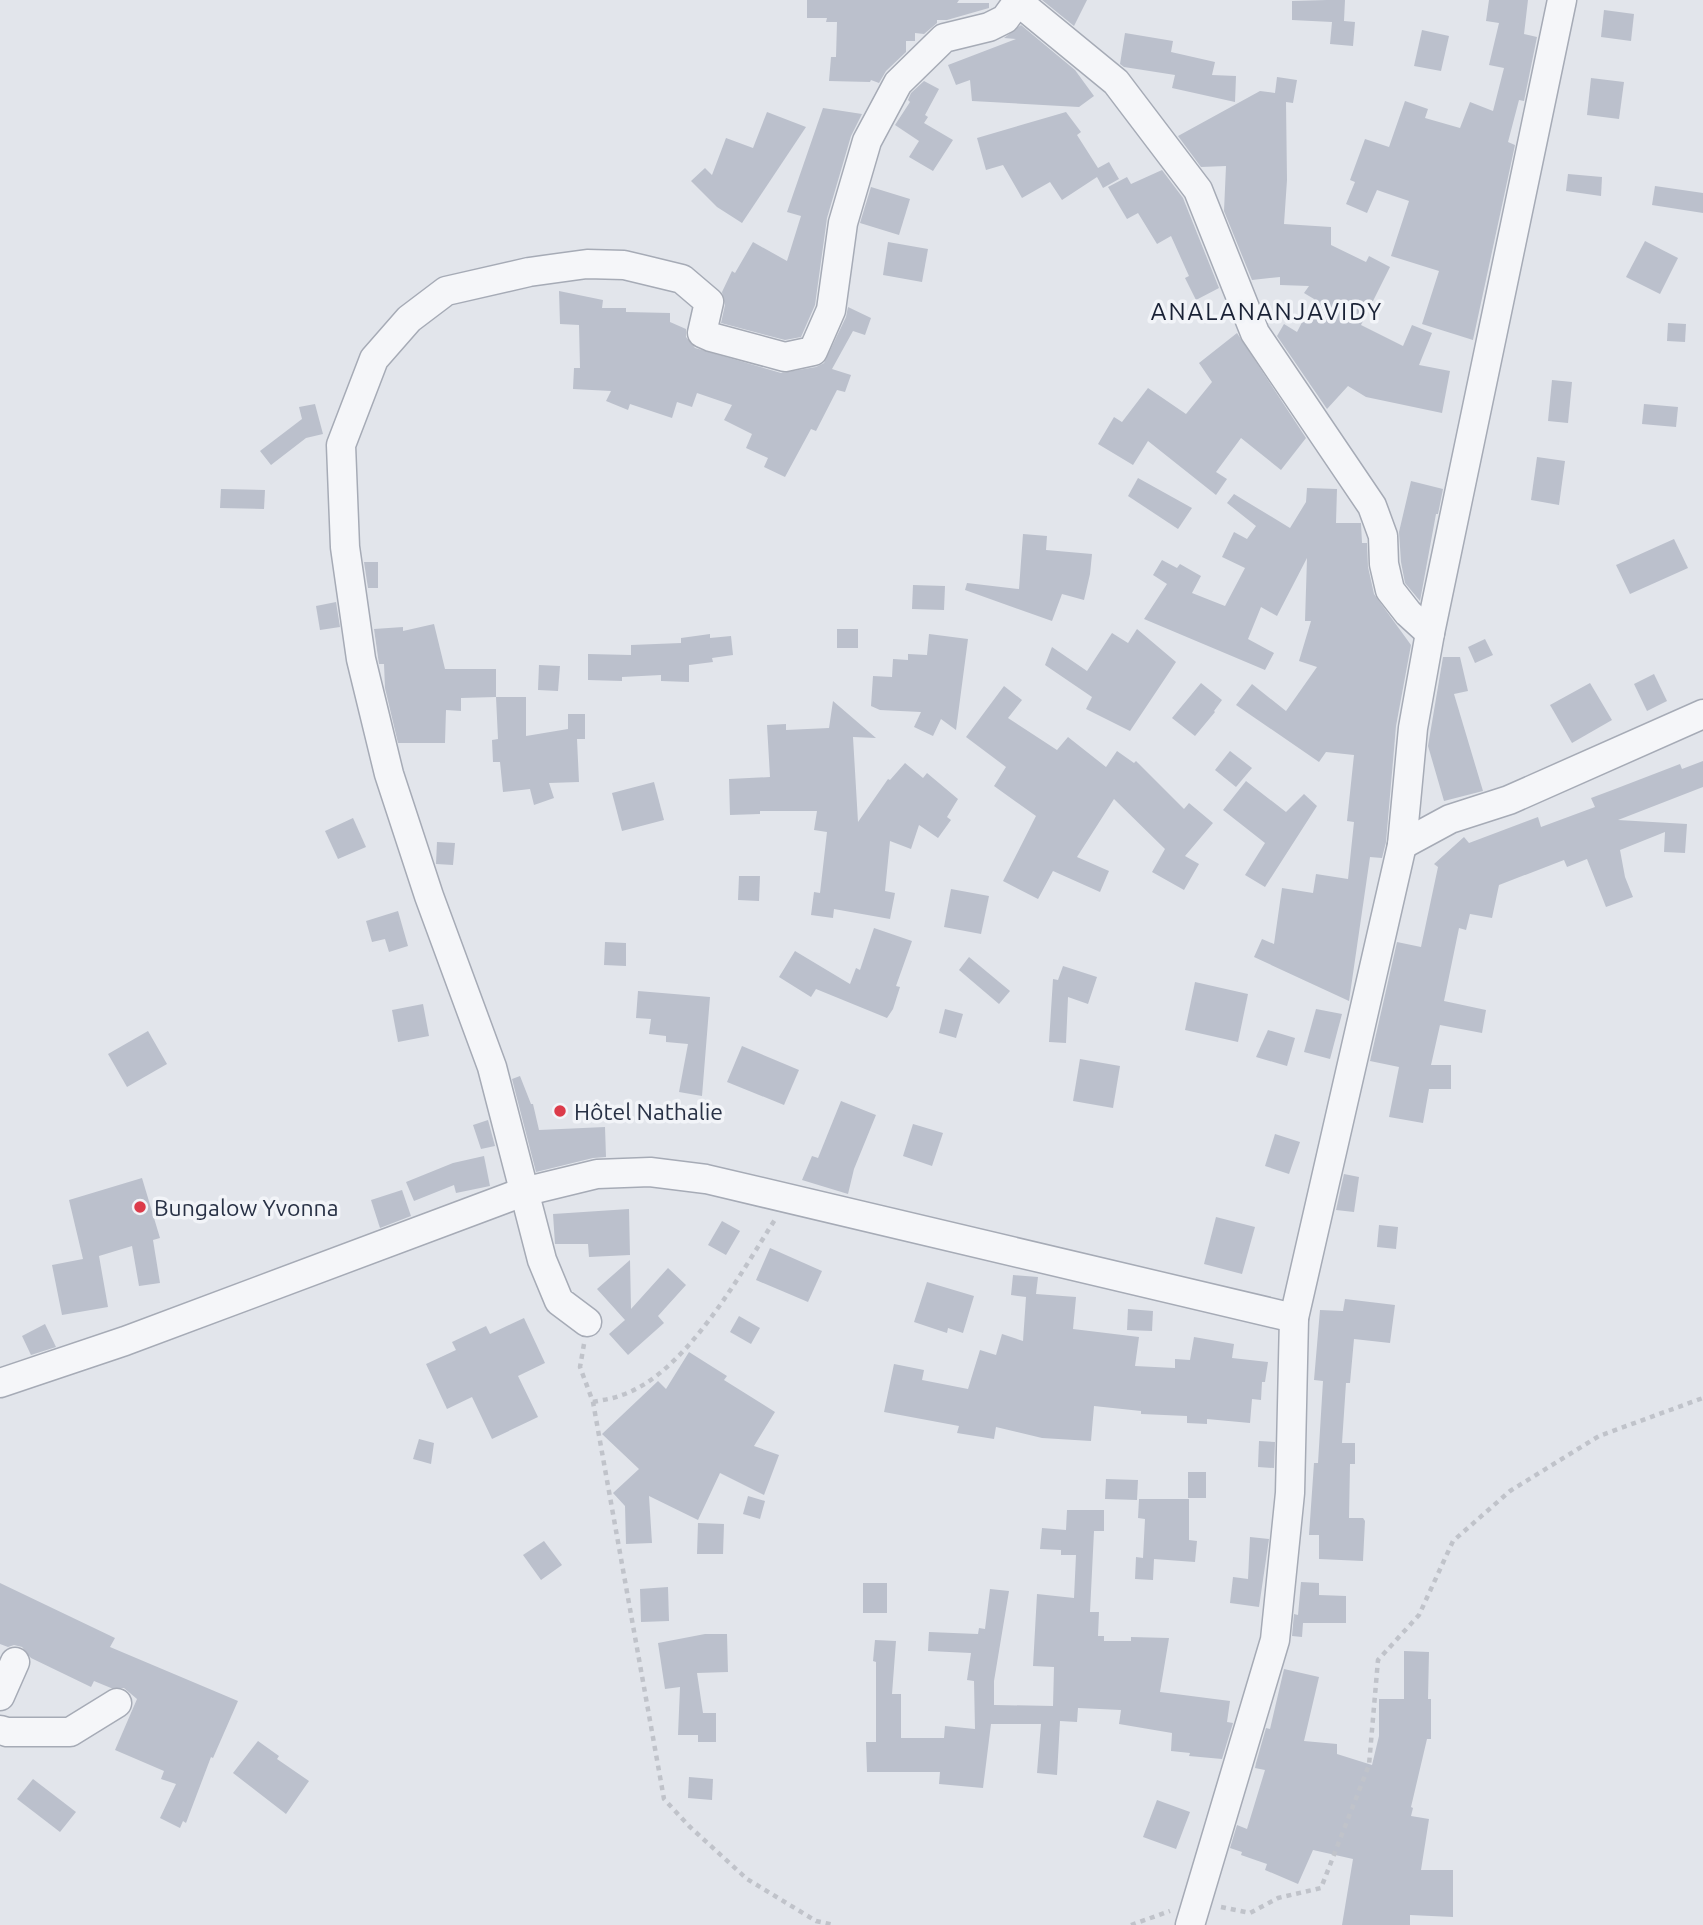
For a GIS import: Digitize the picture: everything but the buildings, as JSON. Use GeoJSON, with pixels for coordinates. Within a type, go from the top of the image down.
{"type":"FeatureCollection","features":[{"type":"Feature","properties":{"kind":"street"},"geometry":{"type":"LineString","coordinates":[[1193,1913],[1275,1640],[1290,1493],[1294,1318],[1402,845],[1413,728],[1430,633],[1562,0]]}},
{"type":"Feature","properties":{"kind":"street"},"geometry":{"type":"LineString","coordinates":[[587,1322],[559,1301],[542,1259],[492,1068],[429,896],[389,774],[361,659],[345,547],[341,445],[374,359],[409,318],[446,291],[529,272],[587,264],[624,265],[682,279],[709,302],[702,332],[711,337],[785,357],[813,351],[831,310],[843,223],[867,141],[898,83],[944,38],[989,27],[1005,19],[1017,1],[1116,82],[1198,190],[1255,333],[1372,506],[1383,536],[1384,564],[1390,590],[1408,613],[1430,633]]}},
{"type":"Feature","properties":{"kind":"street"},"geometry":{"type":"LineString","coordinates":[[1402,845],[1450,819],[1509,800],[1703,714]]}},
{"type":"Feature","properties":{"kind":"street"},"geometry":{"type":"LineString","coordinates":[[0,1383],[125,1340],[523,1192],[597,1174],[650,1172],[706,1179],[1294,1318]]}},
{"type":"Feature","properties":{"kind":"street"},"geometry":{"type":"LineString","coordinates":[[0,1696],[15,1662]]}},
{"type":"Feature","properties":{"kind":"street"},"geometry":{"type":"LineString","coordinates":[[0,1730],[70,1731],[117,1703]]}},
{"type":"Feature","properties":{"kind":"path"},"geometry":{"type":"LineString","coordinates":[[593,1402],[622,1396],[659,1374],[700,1335],[789,1200]]}},
{"type":"Feature","properties":{"kind":"path"},"geometry":{"type":"LineString","coordinates":[[587,1322],[580,1367],[593,1402],[664,1798],[689,1826],[747,1879],[816,1921],[834,1925]]}},
{"type":"Feature","properties":{"kind":"path"},"geometry":{"type":"LineString","coordinates":[[1131,1925],[1193,1913],[1232,1910],[1250,1913],[1279,1898],[1321,1888],[1368,1765],[1378,1660],[1419,1615],[1453,1541],[1510,1491],[1599,1436],[1703,1398]]}},
{"type":"Feature","properties":{"kind":"place","name":"Hôtel Nathalie"},"geometry":{"type":"Point","coordinates":[560,1111]}},
{"type":"Feature","properties":{"kind":"place","name":"Bungalow Yvonna"},"geometry":{"type":"Point","coordinates":[140,1207]}},
{"type":"Feature","properties":{"kind":"district","name":"ANALANANJAVIDY"},"geometry":{"type":"Point","coordinates":[1267,311]}}]}
